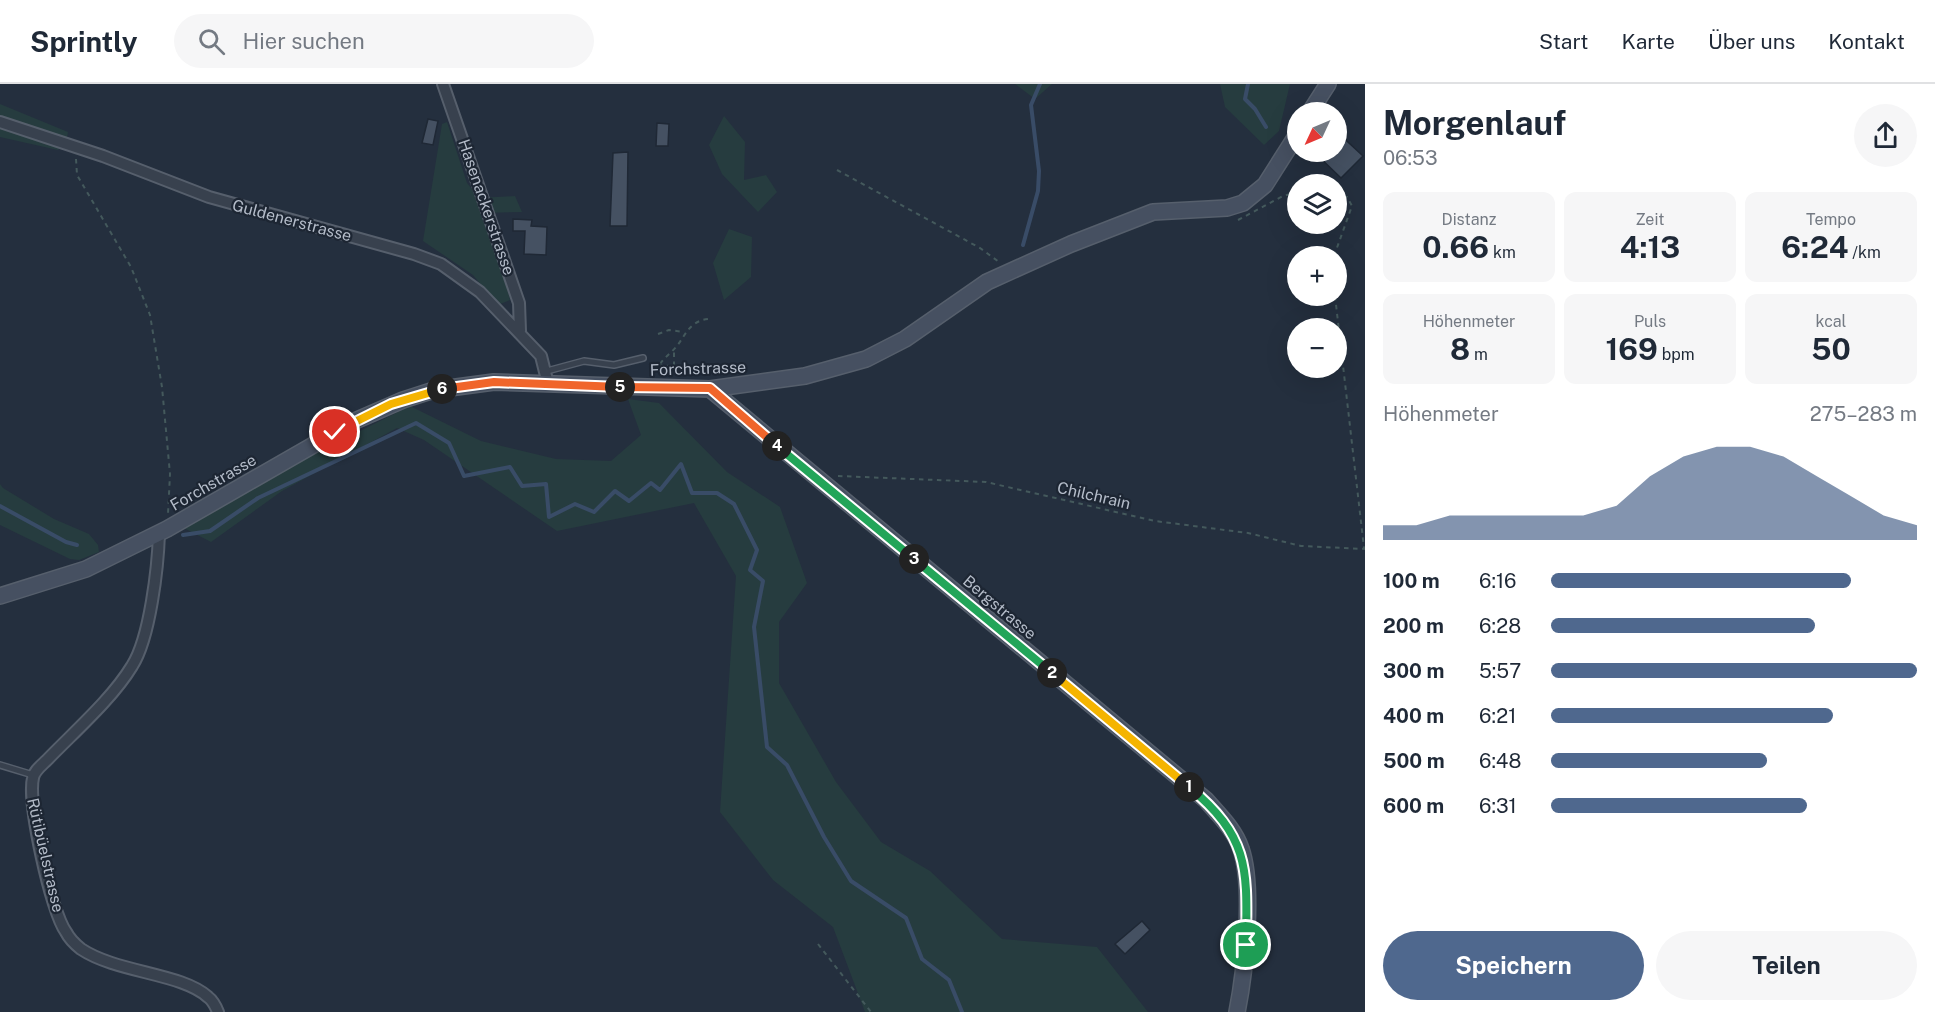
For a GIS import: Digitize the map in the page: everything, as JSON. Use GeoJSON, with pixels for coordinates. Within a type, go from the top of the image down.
{"type":"FeatureCollection","features":[{"type":"Feature","properties":{"kind":"main road"},"geometry":{"type":"LineString","coordinates":[[1316,102],[1328,84]]}},
{"type":"Feature","properties":{"kind":"main road","name":"Forchstrasse"},"geometry":{"type":"LineString","coordinates":[[0,597],[86,569],[159,533],[343,428],[403,400],[434,390],[548,377],[710,388],[805,376],[866,359],[905,339],[974,290],[1005,273],[1153,212],[1227,208],[1243,203],[1265,185],[1287,150]]}},
{"type":"Feature","properties":{"kind":"main road","name":"Bergstrasse"},"geometry":{"type":"LineString","coordinates":[[710,388],[1206,800],[1229,827],[1241,850],[1247,896],[1246,945],[1237,1012]]}},
{"type":"Feature","properties":{"kind":"street","name":"Hasenackerstrasse"},"geometry":{"type":"LineString","coordinates":[[443,84],[519,303],[520,331]]}},
{"type":"Feature","properties":{"kind":"street","name":"Guldenerstrasse"},"geometry":{"type":"LineString","coordinates":[[0,122],[209,197],[429,258],[471,284],[520,331],[541,356],[548,377]]}},
{"type":"Feature","properties":{"kind":"street","name":"Rütibüelstrasse"},"geometry":{"type":"LineString","coordinates":[[159,533],[158,559],[144,635],[133,665],[33,775],[33,811],[48,878],[65,931],[79,947],[118,967],[188,986],[209,997],[218,1012]]}},
{"type":"Feature","properties":{"kind":"lane"},"geometry":{"type":"LineString","coordinates":[[548,377],[584,361],[614,365],[643,358]]}},
{"type":"Feature","properties":{"kind":"lane"},"geometry":{"type":"LineString","coordinates":[[0,765],[33,775]]}},
{"type":"Feature","properties":{"kind":"path"},"geometry":{"type":"LineString","coordinates":[[74,147],[77,175],[131,267],[150,315],[162,387],[170,463],[168,518]]}},
{"type":"Feature","properties":{"kind":"path"},"geometry":{"type":"LineString","coordinates":[[837,170],[980,248],[998,260],[1005,273]]}},
{"type":"Feature","properties":{"kind":"path"},"geometry":{"type":"LineString","coordinates":[[1246,218],[1287,195]]}},
{"type":"Feature","properties":{"kind":"path"},"geometry":{"type":"LineString","coordinates":[[1347,197],[1352,206],[1347,220]]}},
{"type":"Feature","properties":{"kind":"path"},"geometry":{"type":"LineString","coordinates":[[1336,306],[1364,549]]}},
{"type":"Feature","properties":{"kind":"path"},"geometry":{"type":"LineString","coordinates":[[660,364],[674,349],[684,332],[699,320],[708,319]]}},
{"type":"Feature","properties":{"kind":"path"},"geometry":{"type":"LineString","coordinates":[[658,334],[669,330],[684,332]]}},
{"type":"Feature","properties":{"kind":"path"},"geometry":{"type":"LineString","coordinates":[[674,349],[674,366]]}},
{"type":"Feature","properties":{"kind":"path"},"geometry":{"type":"LineString","coordinates":[[630,362],[643,366],[660,364],[674,366],[705,381],[710,388]]}},
{"type":"Feature","properties":{"kind":"path","name":"Chilchrain"},"geometry":{"type":"LineString","coordinates":[[818,480],[827,476],[965,479],[1155,521],[1248,533],[1301,546],[1364,549]]}},
{"type":"Feature","properties":{"kind":"path"},"geometry":{"type":"LineString","coordinates":[[818,944],[871,1012]]}},
{"type":"Feature","properties":{"kind":"green space"},"geometry":{"type":"Polygon","coordinates":[[[1015,84],[1052,84],[1035,99],[1015,84]]]}},
{"type":"Feature","properties":{"kind":"green space"},"geometry":{"type":"Polygon","coordinates":[[[1220,84],[1290,84],[1279,131],[1264,145],[1225,107],[1220,84]]]}},
{"type":"Feature","properties":{"kind":"green space"},"geometry":{"type":"Polygon","coordinates":[[[0,104],[68,132],[66,142],[58,150],[0,137],[0,104]]]}},
{"type":"Feature","properties":{"kind":"green space"},"geometry":{"type":"Polygon","coordinates":[[[724,116],[745,142],[744,180],[766,175],[777,192],[758,212],[722,174],[709,145],[724,116]]]}},
{"type":"Feature","properties":{"kind":"green space"},"geometry":{"type":"Polygon","coordinates":[[[447,122],[467,183],[479,198],[515,196],[522,212],[480,213],[505,277],[510,300],[498,305],[473,275],[423,241],[442,124],[447,122]]]}},
{"type":"Feature","properties":{"kind":"green space"},"geometry":{"type":"Polygon","coordinates":[[[729,229],[752,237],[751,277],[724,300],[713,263],[729,229]]]}},
{"type":"Feature","properties":{"kind":"green space"},"geometry":{"type":"Polygon","coordinates":[[[628,399],[659,403],[727,472],[780,507],[807,583],[779,622],[779,683],[836,782],[881,842],[930,871],[1002,939],[1097,947],[1148,1012],[865,1012],[833,927],[773,880],[720,812],[736,576],[694,503],[557,531],[424,440],[397,428],[282,491],[211,542],[182,527],[316,453],[410,406],[481,441],[556,459],[611,461],[641,435],[628,399]]]}},
{"type":"Feature","properties":{"kind":"green space"},"geometry":{"type":"Polygon","coordinates":[[[0,484],[54,519],[89,534],[98,545],[99,552],[79,560],[70,559],[0,525],[0,484]]]}},
{"type":"Feature","properties":{"kind":"building"},"geometry":{"type":"Polygon","coordinates":[[[428,119],[438,121],[433,145],[422,143],[428,119]]]}},
{"type":"Feature","properties":{"kind":"building"},"geometry":{"type":"Polygon","coordinates":[[[657,123],[669,124],[668,146],[656,146],[657,123]]]}},
{"type":"Feature","properties":{"kind":"building"},"geometry":{"type":"Polygon","coordinates":[[[1347,141],[1363,156],[1345,174],[1337,174],[1324,162],[1347,162],[1347,141]]]}},
{"type":"Feature","properties":{"kind":"building"},"geometry":{"type":"Polygon","coordinates":[[[628,152],[627,226],[610,226],[613,153],[628,152]]]}},
{"type":"Feature","properties":{"kind":"building"},"geometry":{"type":"Polygon","coordinates":[[[513,219],[532,220],[531,226],[547,227],[546,255],[524,254],[525,231],[513,231],[513,219]]]}},
{"type":"Feature","properties":{"kind":"building"},"geometry":{"type":"Polygon","coordinates":[[[1142,921],[1150,930],[1125,954],[1115,944],[1142,921]]]}},
{"type":"Feature","properties":{"kind":"waterway"},"geometry":{"type":"LineString","coordinates":[[1023,245],[1038,191],[1039,171],[1031,105],[1040,84]]}},
{"type":"Feature","properties":{"kind":"waterway"},"geometry":{"type":"LineString","coordinates":[[1248,84],[1245,99],[1255,109],[1266,127]]}},
{"type":"Feature","properties":{"kind":"waterway"},"geometry":{"type":"LineString","coordinates":[[183,535],[210,531],[258,498],[416,423],[449,443],[464,476],[510,467],[522,486],[546,484],[549,517],[575,504],[594,512],[615,491],[629,501],[651,483],[660,490],[681,464],[692,493],[717,493],[734,504],[757,550],[750,570],[763,581],[754,627],[767,747],[787,765],[824,837],[851,881],[906,918],[922,959],[949,980],[962,1012]]}},
{"type":"Feature","properties":{"kind":"waterway"},"geometry":{"type":"LineString","coordinates":[[0,506],[66,542],[77,545]]}},
{"type":"Feature","properties":{"kind":"route"},"geometry":{"type":"LineString","coordinates":[[335,432],[391,404],[434,390],[466,385],[494,382],[663,389],[710,388],[768,439],[1206,800],[1229,827],[1241,850],[1247,896],[1246,945]]}}]}
